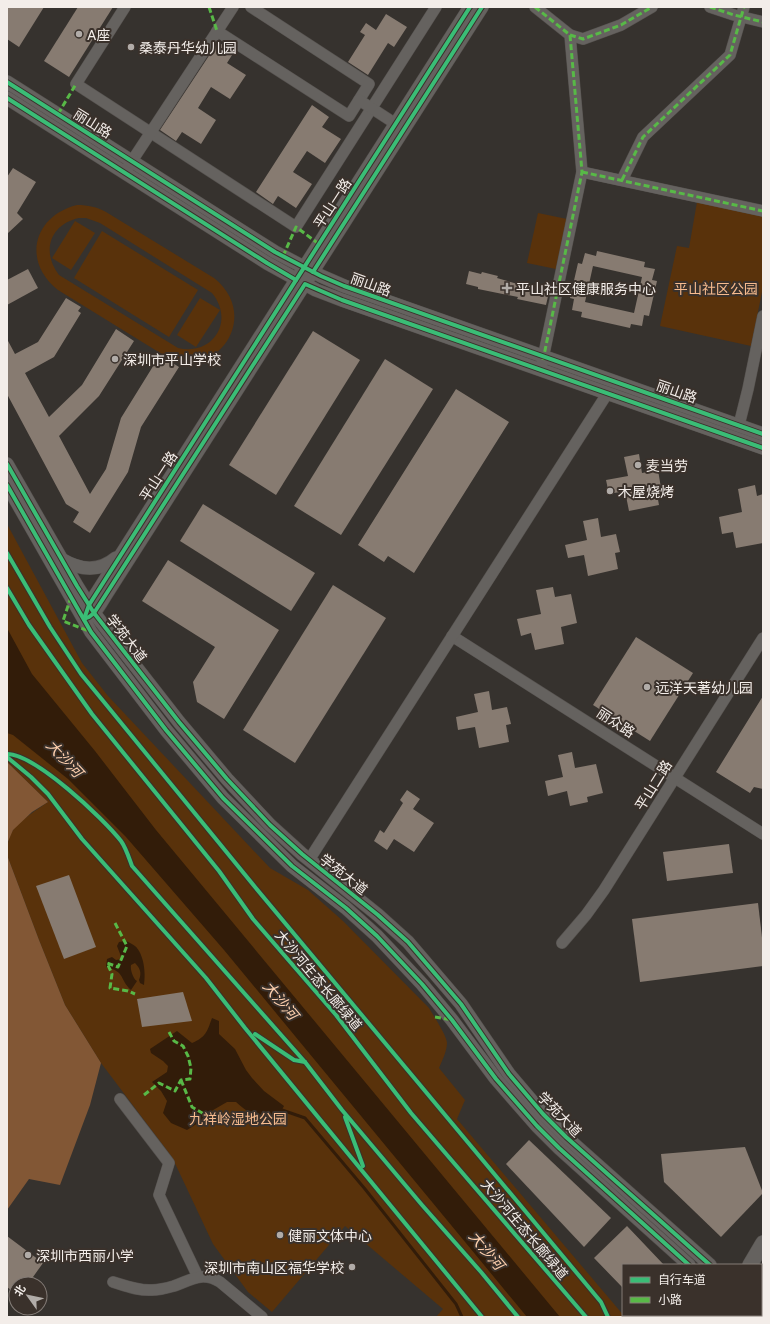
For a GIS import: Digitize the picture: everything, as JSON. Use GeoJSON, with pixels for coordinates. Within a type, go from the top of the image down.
{"type":"FeatureCollection","features":[{"type":"Feature","properties":{"kind":"main road"},"geometry":{"type":"LineString","coordinates":[[751,1264],[763,1243]]}},
{"type":"Feature","properties":{"kind":"street"},"geometry":{"type":"LineString","coordinates":[[125,7],[76,84],[296,227],[436,7]]}},
{"type":"Feature","properties":{"kind":"street"},"geometry":{"type":"LineString","coordinates":[[124,173],[233,7]]}},
{"type":"Feature","properties":{"kind":"street"},"geometry":{"type":"LineString","coordinates":[[217,31],[349,116],[369,84],[252,7]]}},
{"type":"Feature","properties":{"kind":"street","name":"平山一路"},"geometry":{"type":"LineString","coordinates":[[400,126],[470,7]]}},
{"type":"Feature","properties":{"kind":"street","name":"平山一路"},"geometry":{"type":"LineString","coordinates":[[89,612],[122,552],[308,270],[400,126],[482,7]]}},
{"type":"Feature","properties":{"kind":"street"},"geometry":{"type":"LineString","coordinates":[[535,7],[570,35],[584,39],[621,25],[652,7]]}},
{"type":"Feature","properties":{"kind":"street"},"geometry":{"type":"LineString","coordinates":[[710,7],[743,12],[763,22]]}},
{"type":"Feature","properties":{"kind":"street"},"geometry":{"type":"LineString","coordinates":[[622,180],[643,137],[730,55],[743,12]]}},
{"type":"Feature","properties":{"kind":"street"},"geometry":{"type":"LineString","coordinates":[[541,370],[582,172],[570,35]]}},
{"type":"Feature","properties":{"kind":"street","name":"丽山路"},"geometry":{"type":"LineString","coordinates":[[7,82],[275,252],[308,270],[344,286],[763,434]]}},
{"type":"Feature","properties":{"kind":"street","name":"丽山路"},"geometry":{"type":"LineString","coordinates":[[7,98],[267,263],[300,282],[342,300],[763,448]]}},
{"type":"Feature","properties":{"kind":"street"},"geometry":{"type":"LineString","coordinates":[[359,100],[400,126]]}},
{"type":"Feature","properties":{"kind":"street"},"geometry":{"type":"LineString","coordinates":[[582,172],[763,211]]}},
{"type":"Feature","properties":{"kind":"street","name":"平山一路"},"geometry":{"type":"LineString","coordinates":[[89,612],[300,282]]}},
{"type":"Feature","properties":{"kind":"street"},"geometry":{"type":"LineString","coordinates":[[739,425],[763,316]]}},
{"type":"Feature","properties":{"kind":"street"},"geometry":{"type":"LineString","coordinates":[[309,860],[607,394]]}},
{"type":"Feature","properties":{"kind":"street","name":"学苑大道"},"geometry":{"type":"LineString","coordinates":[[7,464],[89,612],[102,647],[157,718],[223,798],[292,866],[346,908],[377,936],[426,989],[496,1079],[537,1126],[559,1148],[688,1264]]}},
{"type":"Feature","properties":{"kind":"street","name":"学苑大道"},"geometry":{"type":"LineString","coordinates":[[7,485],[89,612],[227,779],[270,824],[309,860],[378,915],[408,942],[461,1004],[500,1061],[520,1087],[554,1125],[571,1142],[709,1264]]}},
{"type":"Feature","properties":{"kind":"street"},"geometry":{"type":"LineString","coordinates":[[61,559],[75,567],[100,567],[108,564],[122,552]]}},
{"type":"Feature","properties":{"kind":"street","name":"丽众路"},"geometry":{"type":"LineString","coordinates":[[452,636],[763,834]]}},
{"type":"Feature","properties":{"kind":"street","name":"平山二路"},"geometry":{"type":"LineString","coordinates":[[562,943],[586,915],[604,890],[763,638]]}},
{"type":"Feature","properties":{"kind":"street"},"geometry":{"type":"LineString","coordinates":[[120,1099],[169,1163],[159,1195],[198,1277]]}},
{"type":"Feature","properties":{"kind":"street"},"geometry":{"type":"LineString","coordinates":[[113,1282],[141,1290],[152,1290],[172,1287],[198,1277],[207,1276],[220,1282],[262,1317]]}},
{"type":"Feature","properties":{"kind":"green space","name":"平山社区公园"},"geometry":{"type":"Polygon","coordinates":[[[697,202],[763,215],[763,287],[751,346],[660,326],[677,246],[689,248],[697,202]]]}},
{"type":"Feature","properties":{"kind":"green space"},"geometry":{"type":"Polygon","coordinates":[[[77,205],[85,205],[103,210],[214,278],[228,293],[234,309],[233,326],[227,341],[217,353],[202,360],[185,362],[165,356],[58,290],[47,279],[40,266],[37,254],[38,241],[42,229],[50,219],[62,211],[77,205]],[[79,218],[69,221],[61,226],[51,240],[50,257],[59,275],[178,348],[190,349],[201,347],[217,334],[221,325],[221,315],[219,304],[212,293],[100,223],[86,218],[79,218]]]}},
{"type":"Feature","properties":{"kind":"green space"},"geometry":{"type":"Polygon","coordinates":[[[538,213],[567,219],[556,269],[527,263],[538,213]]]}},
{"type":"Feature","properties":{"kind":"green space"},"geometry":{"type":"Polygon","coordinates":[[[75,221],[95,233],[71,270],[52,258],[75,221]]]}},
{"type":"Feature","properties":{"kind":"green space"},"geometry":{"type":"Polygon","coordinates":[[[102,231],[198,290],[169,337],[74,278],[102,231]]]}},
{"type":"Feature","properties":{"kind":"green space"},"geometry":{"type":"Polygon","coordinates":[[[200,298],[220,310],[196,347],[177,335],[200,298]]]}},
{"type":"Feature","properties":{"kind":"green space","name":"九祥岭湿地公园"},"geometry":{"type":"Polygon","coordinates":[[[7,524],[82,663],[108,696],[270,868],[308,890],[343,921],[429,1008],[447,1043],[439,1068],[465,1100],[457,1119],[622,1313],[622,1316],[625,1317],[436,1317],[443,1309],[345,1226],[272,1312],[248,1292],[213,1244],[172,1157],[101,1063],[65,1005],[7,855],[9,839],[16,826],[48,802],[7,762],[7,755],[9,752],[7,751],[7,524]]]}},
{"type":"Feature","properties":{"kind":"shaded area"},"geometry":{"type":"Polygon","coordinates":[[[7,762],[48,802],[32,812],[13,830],[7,844],[7,762]]]}},
{"type":"Feature","properties":{"kind":"shaded area"},"geometry":{"type":"Polygon","coordinates":[[[7,855],[65,1005],[101,1063],[90,1105],[60,1185],[29,1179],[7,1210],[7,855]]]}},
{"type":"Feature","properties":{"kind":"water","name":"大沙河"},"geometry":{"type":"Polygon","coordinates":[[[7,628],[32,674],[95,751],[156,830],[560,1317],[527,1317],[224,950],[126,837],[68,779],[13,735],[7,733],[7,628]]]}},
{"type":"Feature","properties":{"kind":"water"},"geometry":{"type":"Polygon","coordinates":[[[126,941],[138,949],[142,959],[145,975],[144,985],[140,983],[139,980],[140,971],[138,967],[135,963],[131,965],[132,974],[137,981],[131,990],[117,971],[106,967],[107,959],[112,957],[116,960],[122,959],[117,946],[119,942],[126,941]]]}},
{"type":"Feature","properties":{"kind":"water"},"geometry":{"type":"Polygon","coordinates":[[[212,1018],[219,1021],[219,1034],[235,1049],[252,1078],[264,1091],[284,1106],[278,1117],[265,1118],[255,1116],[236,1102],[227,1102],[208,1113],[198,1123],[187,1130],[171,1123],[163,1113],[167,1101],[161,1091],[152,1082],[167,1072],[168,1066],[151,1053],[150,1049],[177,1031],[192,1043],[197,1041],[205,1034],[212,1018]]]}},
{"type":"Feature","properties":{"kind":"building"},"geometry":{"type":"Polygon","coordinates":[[[7,7],[44,7],[19,47],[7,39],[7,7]]]}},
{"type":"Feature","properties":{"kind":"building","name":"A座"},"geometry":{"type":"Polygon","coordinates":[[[78,7],[113,7],[69,77],[44,61],[78,7]]]}},
{"type":"Feature","properties":{"kind":"building"},"geometry":{"type":"Polygon","coordinates":[[[386,14],[407,27],[394,47],[388,43],[368,75],[348,62],[365,35],[360,32],[366,23],[376,30],[386,14]]]}},
{"type":"Feature","properties":{"kind":"building"},"geometry":{"type":"Polygon","coordinates":[[[218,42],[234,52],[227,63],[246,75],[230,99],[211,87],[198,108],[216,120],[201,144],[182,132],[176,141],[160,130],[218,42]]]}},
{"type":"Feature","properties":{"kind":"building"},"geometry":{"type":"Polygon","coordinates":[[[312,105],[329,117],[322,127],[341,139],[325,163],[307,151],[293,172],[312,184],[296,208],[278,196],[273,204],[256,192],[312,105]]]}},
{"type":"Feature","properties":{"kind":"building"},"geometry":{"type":"Polygon","coordinates":[[[13,168],[36,182],[17,213],[23,219],[7,234],[7,177],[13,168]]]}},
{"type":"Feature","properties":{"kind":"building"},"geometry":{"type":"Polygon","coordinates":[[[597,251],[645,262],[644,267],[655,269],[652,280],[657,281],[649,316],[644,315],[642,326],[631,324],[630,328],[581,317],[582,312],[572,310],[574,299],[570,298],[578,263],[582,264],[585,253],[596,256],[597,251]],[[593,266],[585,302],[634,313],[642,277],[593,266]]]}},
{"type":"Feature","properties":{"kind":"building"},"geometry":{"type":"Polygon","coordinates":[[[28,269],[38,288],[7,305],[7,280],[28,269]]]}},
{"type":"Feature","properties":{"kind":"building","name":"平山社区健康服务中心"},"geometry":{"type":"Polygon","coordinates":[[[469,271],[481,274],[482,272],[498,276],[497,278],[521,285],[522,282],[538,286],[537,289],[549,292],[546,305],[517,299],[518,297],[478,289],[478,287],[466,284],[469,271]]]}},
{"type":"Feature","properties":{"kind":"building"},"geometry":{"type":"Polygon","coordinates":[[[66,298],[81,307],[78,311],[81,313],[54,357],[25,373],[49,417],[82,385],[116,329],[134,341],[99,396],[59,436],[90,494],[106,469],[121,418],[160,355],[179,367],[141,427],[128,472],[90,533],[73,522],[79,512],[66,504],[7,394],[7,339],[15,354],[38,342],[66,298]]]}},
{"type":"Feature","properties":{"kind":"building"},"geometry":{"type":"Polygon","coordinates":[[[313,331],[360,360],[276,495],[229,465],[313,331]]]}},
{"type":"Feature","properties":{"kind":"building"},"geometry":{"type":"Polygon","coordinates":[[[385,359],[433,389],[341,535],[294,506],[385,359]]]}},
{"type":"Feature","properties":{"kind":"building"},"geometry":{"type":"Polygon","coordinates":[[[456,389],[509,422],[414,573],[388,556],[384,562],[358,545],[456,389]]]}},
{"type":"Feature","properties":{"kind":"building"},"geometry":{"type":"Polygon","coordinates":[[[639,454],[642,473],[658,470],[661,488],[656,489],[659,505],[629,511],[625,491],[609,494],[606,480],[628,476],[624,457],[639,454]]]}},
{"type":"Feature","properties":{"kind":"building"},"geometry":{"type":"Polygon","coordinates":[[[755,485],[757,496],[763,494],[763,543],[736,548],[733,532],[722,534],[719,517],[742,512],[738,489],[755,485]]]}},
{"type":"Feature","properties":{"kind":"building"},"geometry":{"type":"Polygon","coordinates":[[[203,504],[315,573],[291,611],[180,541],[203,504]]]}},
{"type":"Feature","properties":{"kind":"building"},"geometry":{"type":"Polygon","coordinates":[[[598,518],[601,537],[616,534],[620,552],[615,553],[618,569],[588,576],[584,555],[568,558],[565,545],[587,540],[583,521],[598,518]]]}},
{"type":"Feature","properties":{"kind":"building"},"geometry":{"type":"Polygon","coordinates":[[[168,560],[279,630],[224,719],[197,702],[193,682],[215,647],[142,601],[168,560]]]}},
{"type":"Feature","properties":{"kind":"building"},"geometry":{"type":"Polygon","coordinates":[[[333,585],[386,618],[295,763],[243,730],[333,585]]]}},
{"type":"Feature","properties":{"kind":"building"},"geometry":{"type":"Polygon","coordinates":[[[553,587],[555,597],[571,594],[577,623],[561,627],[564,644],[535,650],[531,633],[521,636],[517,619],[541,614],[536,590],[553,587]]]}},
{"type":"Feature","properties":{"kind":"building","name":"远洋天著幼儿园"},"geometry":{"type":"Polygon","coordinates":[[[636,637],[693,673],[650,741],[593,705],[636,637]]]}},
{"type":"Feature","properties":{"kind":"building"},"geometry":{"type":"Polygon","coordinates":[[[489,691],[492,710],[507,707],[511,724],[506,725],[509,742],[479,748],[475,727],[458,730],[456,717],[478,712],[474,694],[489,691]]]}},
{"type":"Feature","properties":{"kind":"building"},"geometry":{"type":"Polygon","coordinates":[[[763,696],[763,789],[754,787],[750,793],[716,772],[763,696]]]}},
{"type":"Feature","properties":{"kind":"building"},"geometry":{"type":"Polygon","coordinates":[[[572,752],[575,768],[596,764],[603,793],[587,797],[588,802],[570,806],[567,791],[548,796],[545,781],[563,777],[558,755],[572,752]]]}},
{"type":"Feature","properties":{"kind":"building"},"geometry":{"type":"Polygon","coordinates":[[[407,790],[420,799],[413,809],[434,823],[414,852],[394,839],[387,850],[374,841],[380,830],[384,833],[403,803],[400,800],[407,790]]]}},
{"type":"Feature","properties":{"kind":"building"},"geometry":{"type":"Polygon","coordinates":[[[729,844],[733,873],[667,881],[663,852],[729,844]]]}},
{"type":"Feature","properties":{"kind":"building"},"geometry":{"type":"Polygon","coordinates":[[[69,875],[96,947],[64,959],[36,886],[69,875]]]}},
{"type":"Feature","properties":{"kind":"building"},"geometry":{"type":"Polygon","coordinates":[[[758,903],[763,946],[763,966],[640,982],[632,919],[758,903]]]}},
{"type":"Feature","properties":{"kind":"building"},"geometry":{"type":"Polygon","coordinates":[[[183,992],[192,1021],[142,1027],[137,999],[183,992]]]}},
{"type":"Feature","properties":{"kind":"building"},"geometry":{"type":"Polygon","coordinates":[[[529,1140],[611,1218],[584,1247],[506,1164],[529,1140]]]}},
{"type":"Feature","properties":{"kind":"building"},"geometry":{"type":"Polygon","coordinates":[[[745,1147],[763,1193],[721,1237],[664,1182],[661,1154],[745,1147]]]}},
{"type":"Feature","properties":{"kind":"building"},"geometry":{"type":"Polygon","coordinates":[[[627,1226],[663,1264],[622,1264],[622,1287],[594,1258],[627,1226]]]}},
{"type":"Feature","properties":{"kind":"building"},"geometry":{"type":"Polygon","coordinates":[[[7,1236],[43,1263],[34,1276],[8,1276],[8,1288],[7,1236]]]}},
{"type":"Feature","properties":{"kind":"waterway"},"geometry":{"type":"LineString","coordinates":[[282,1110],[305,1118],[365,1189],[456,1304],[462,1317]]}},
{"type":"Feature","properties":{"kind":"marked path"},"geometry":{"type":"LineString","coordinates":[[209,7],[217,31]]}},
{"type":"Feature","properties":{"kind":"marked path"},"geometry":{"type":"LineString","coordinates":[[535,7],[570,35],[582,172],[543,360]]}},
{"type":"Feature","properties":{"kind":"marked path"},"geometry":{"type":"LineString","coordinates":[[570,35],[583,39],[621,25],[652,7]]}},
{"type":"Feature","properties":{"kind":"marked path"},"geometry":{"type":"LineString","coordinates":[[710,7],[763,22]]}},
{"type":"Feature","properties":{"kind":"marked path"},"geometry":{"type":"LineString","coordinates":[[622,180],[643,137],[730,55],[744,7]]}},
{"type":"Feature","properties":{"kind":"marked path"},"geometry":{"type":"LineString","coordinates":[[58,114],[76,84]]}},
{"type":"Feature","properties":{"kind":"marked path"},"geometry":{"type":"LineString","coordinates":[[582,172],[763,211]]}},
{"type":"Feature","properties":{"kind":"marked path"},"geometry":{"type":"LineString","coordinates":[[283,256],[296,227],[319,244]]}},
{"type":"Feature","properties":{"kind":"marked path"},"geometry":{"type":"LineString","coordinates":[[71,597],[63,621],[91,632]]}},
{"type":"Feature","properties":{"kind":"marked path"},"geometry":{"type":"LineString","coordinates":[[115,923],[127,946],[118,967],[107,963],[112,974],[110,988],[128,991],[135,994]]}},
{"type":"Feature","properties":{"kind":"marked path"},"geometry":{"type":"LineString","coordinates":[[435,1017],[452,1020]]}},
{"type":"Feature","properties":{"kind":"marked path"},"geometry":{"type":"LineString","coordinates":[[144,1095],[159,1083],[175,1091],[181,1080],[190,1079],[191,1068],[188,1056],[183,1046],[174,1041],[169,1032]]}},
{"type":"Feature","properties":{"kind":"marked path"},"geometry":{"type":"LineString","coordinates":[[181,1080],[192,1107],[216,1121]]}},
{"type":"Feature","properties":{"kind":"cycle path"},"geometry":{"type":"LineString","coordinates":[[470,7],[89,605],[84,619],[94,613],[305,284],[342,300],[763,448]]}},
{"type":"Feature","properties":{"kind":"cycle path"},"geometry":{"type":"LineString","coordinates":[[313,272],[482,7]]}},
{"type":"Feature","properties":{"kind":"cycle path"},"geometry":{"type":"LineString","coordinates":[[7,82],[275,252],[321,276],[344,286],[763,434]]}},
{"type":"Feature","properties":{"kind":"cycle path"},"geometry":{"type":"LineString","coordinates":[[7,98],[296,280]]}},
{"type":"Feature","properties":{"kind":"cycle path"},"geometry":{"type":"LineString","coordinates":[[7,464],[94,613],[179,722],[227,779],[270,825],[302,854],[378,915],[408,942],[461,1004],[509,1074],[543,1114],[566,1137],[709,1264]]}},
{"type":"Feature","properties":{"kind":"cycle path"},"geometry":{"type":"LineString","coordinates":[[7,485],[91,632],[166,730],[223,798],[292,866],[346,908],[377,936],[422,984],[452,1020],[496,1079],[537,1126],[559,1148],[688,1264]]}},
{"type":"Feature","properties":{"kind":"cycle path","name":"大沙河生态长廊绿道"},"geometry":{"type":"LineString","coordinates":[[7,553],[50,627],[81,674],[255,887],[601,1302],[608,1317]]}},
{"type":"Feature","properties":{"kind":"cycle path","name":"大沙河生态长廊绿道"},"geometry":{"type":"LineString","coordinates":[[7,588],[29,625],[92,714],[219,871],[253,919],[336,1015],[411,1113],[586,1317]]}},
{"type":"Feature","properties":{"kind":"cycle path"},"geometry":{"type":"LineString","coordinates":[[7,754],[19,757],[34,764],[51,775],[84,803],[112,831],[123,844],[132,866],[305,1062],[342,1110],[518,1317]]}},
{"type":"Feature","properties":{"kind":"cycle path"},"geometry":{"type":"LineString","coordinates":[[7,757],[31,777],[48,794],[82,839],[206,978],[245,1028],[482,1317]]}},
{"type":"Feature","properties":{"kind":"cycle path"},"geometry":{"type":"LineString","coordinates":[[255,1034],[294,1060],[305,1062]]}},
{"type":"Feature","properties":{"kind":"cycle path"},"geometry":{"type":"LineString","coordinates":[[345,1117],[363,1166]]}},
{"type":"Feature","properties":{"kind":"place","name":"A座"},"geometry":{"type":"Point","coordinates":[79,34]}},
{"type":"Feature","properties":{"kind":"place","name":"桑泰丹华幼儿园"},"geometry":{"type":"Point","coordinates":[131,47]}},
{"type":"Feature","properties":{"kind":"place","name":"平山社区健康服务中心"},"geometry":{"type":"Point","coordinates":[507,288]}},
{"type":"Feature","properties":{"kind":"place","name":"深圳市平山学校"},"geometry":{"type":"Point","coordinates":[115,359]}},
{"type":"Feature","properties":{"kind":"place","name":"麦当劳"},"geometry":{"type":"Point","coordinates":[638,465]}},
{"type":"Feature","properties":{"kind":"place","name":"木屋烧烤"},"geometry":{"type":"Point","coordinates":[610,491]}},
{"type":"Feature","properties":{"kind":"place","name":"远洋天著幼儿园"},"geometry":{"type":"Point","coordinates":[647,687]}},
{"type":"Feature","properties":{"kind":"place","name":"健丽文体中心"},"geometry":{"type":"Point","coordinates":[280,1235]}},
{"type":"Feature","properties":{"kind":"place","name":"深圳市西丽小学"},"geometry":{"type":"Point","coordinates":[28,1255]}},
{"type":"Feature","properties":{"kind":"place","name":"深圳市南山区福华学校"},"geometry":{"type":"Point","coordinates":[352,1267]}}]}
